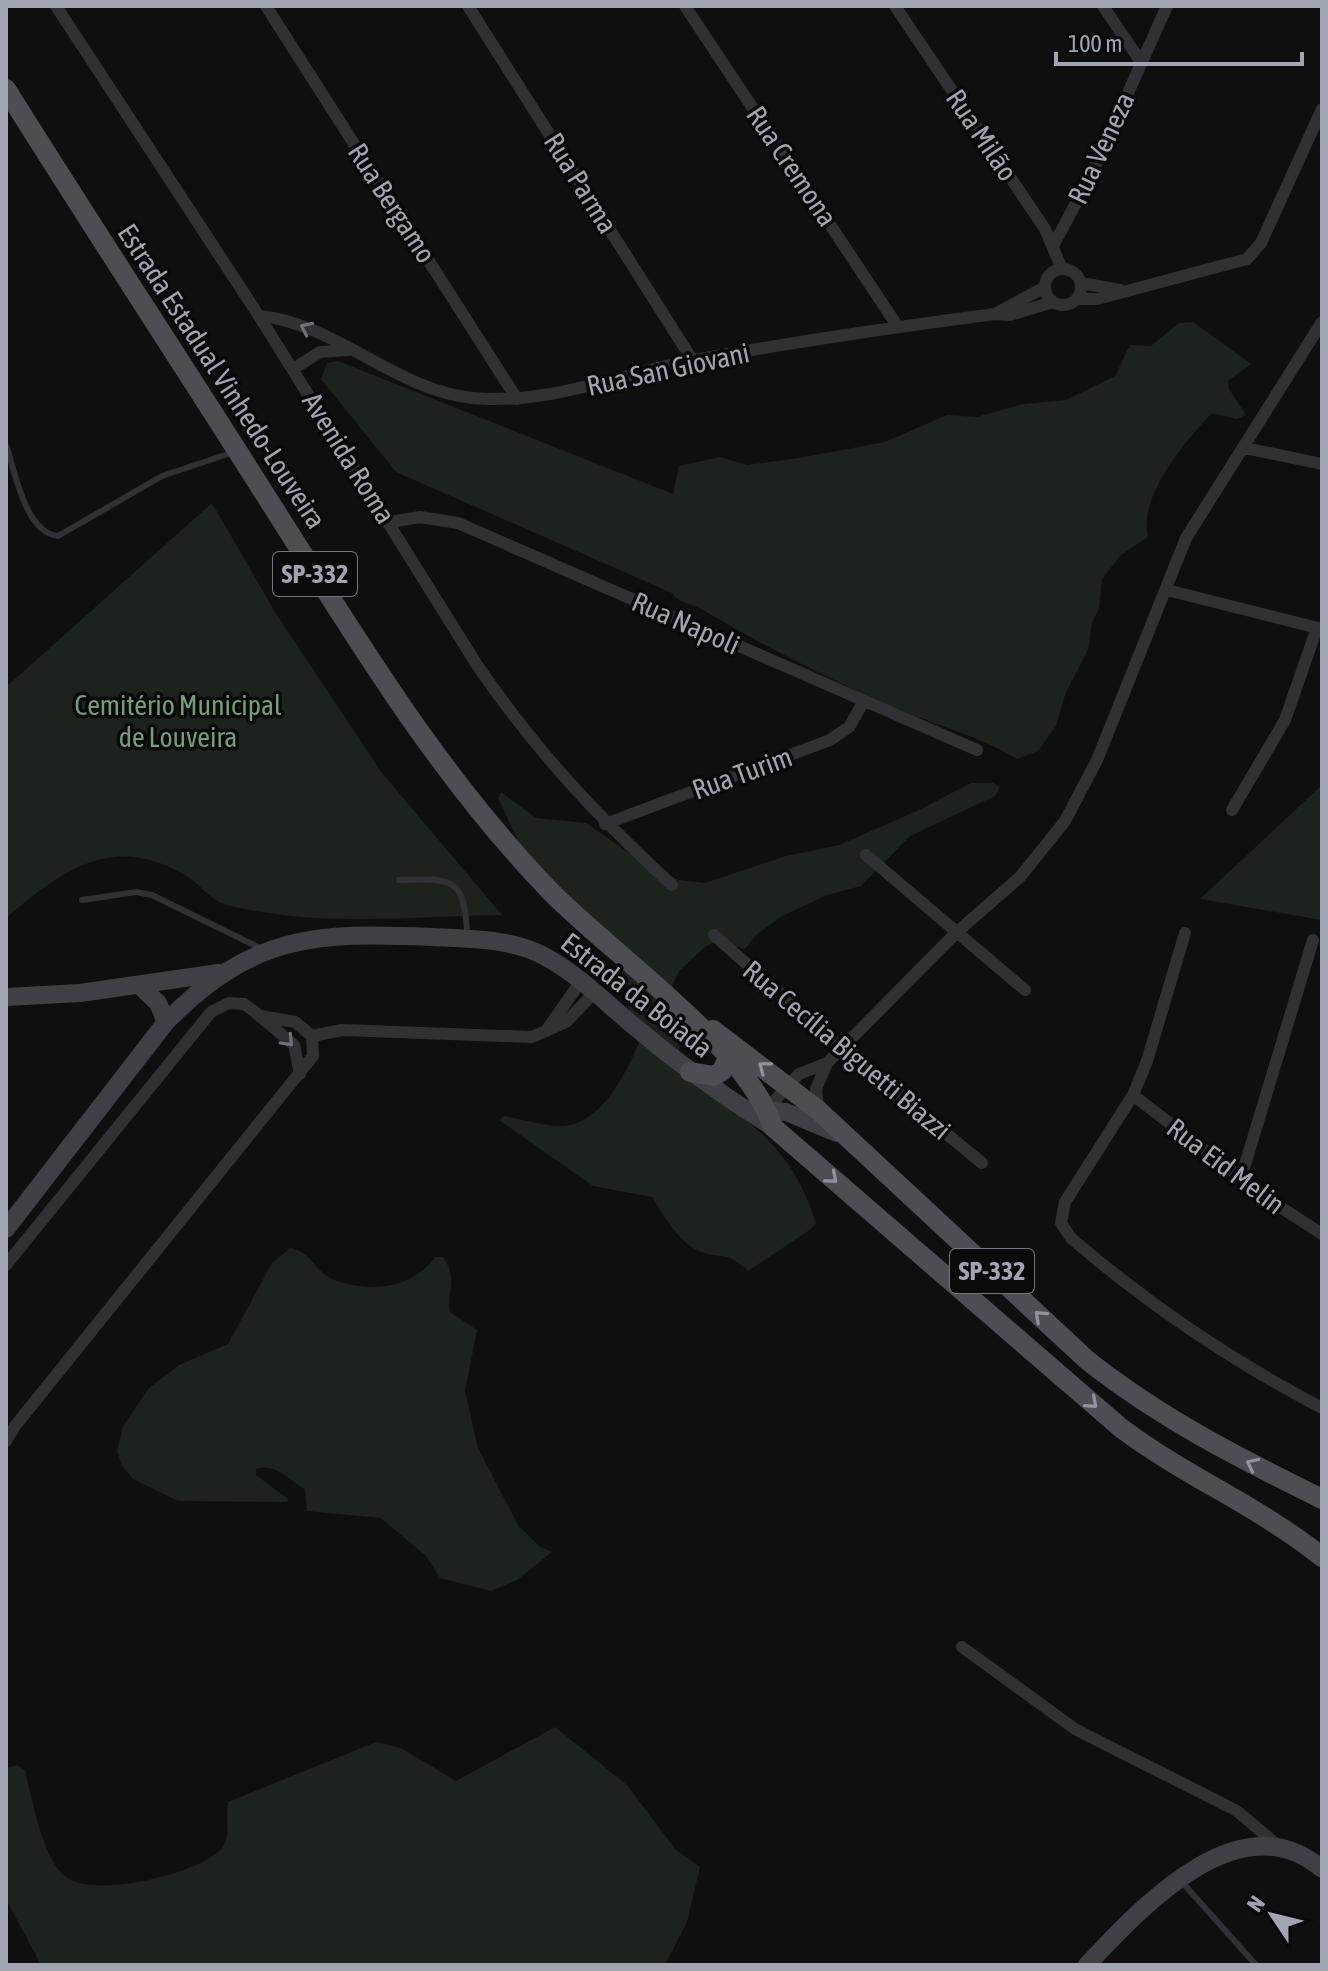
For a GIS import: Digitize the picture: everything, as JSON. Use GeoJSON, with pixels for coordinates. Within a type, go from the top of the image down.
{"type":"FeatureCollection","features":[{"type":"Feature","properties":{"kind":"main road","name":"Estrada Estadual Vinhedo-Louveira"},"geometry":{"type":"LineString","coordinates":[[6,89],[380,678],[477,810],[553,893],[682,1011]]}},
{"type":"Feature","properties":{"kind":"main road","name":"Estrada da Boiada"},"geometry":{"type":"LineString","coordinates":[[6,1229],[166,1022],[222,972],[267,952],[347,933],[467,939],[528,949],[588,987],[690,1072],[742,1108],[770,1118]]}},
{"type":"Feature","properties":{"kind":"main road"},"geometry":{"type":"LineString","coordinates":[[6,997],[140,986],[222,972]]}},
{"type":"Feature","properties":{"kind":"main road"},"geometry":{"type":"LineString","coordinates":[[140,986],[158,1003],[166,1022]]}},
{"type":"Feature","properties":{"kind":"main road","name":"SP-332"},"geometry":{"type":"LineString","coordinates":[[682,1011],[751,1083],[770,1118],[855,1197],[1121,1428],[1181,1470],[1284,1529],[1322,1557]]}},
{"type":"Feature","properties":{"kind":"main road","name":"SP-332"},"geometry":{"type":"LineString","coordinates":[[682,1011],[818,1110],[840,1134],[1087,1360],[1127,1392],[1212,1444],[1322,1499]]}},
{"type":"Feature","properties":{"kind":"main road"},"geometry":{"type":"LineString","coordinates":[[690,1072],[714,1076],[722,1071],[728,1058]]}},
{"type":"Feature","properties":{"kind":"main road"},"geometry":{"type":"LineString","coordinates":[[770,1118],[799,1115],[840,1134]]}},
{"type":"Feature","properties":{"kind":"main road"},"geometry":{"type":"LineString","coordinates":[[855,1197],[879,1168]]}},
{"type":"Feature","properties":{"kind":"main road"},"geometry":{"type":"LineString","coordinates":[[1087,1965],[1179,1878],[1235,1850],[1276,1844],[1306,1855],[1322,1869]]}},
{"type":"Feature","properties":{"kind":"street","name":"Avenida Roma"},"geometry":{"type":"LineString","coordinates":[[56,6],[259,316],[477,665],[515,720],[605,824],[672,885]]}},
{"type":"Feature","properties":{"kind":"street","name":"Rua Bergamo"},"geometry":{"type":"LineString","coordinates":[[266,6],[517,399]]}},
{"type":"Feature","properties":{"kind":"street","name":"Rua Parma"},"geometry":{"type":"LineString","coordinates":[[468,6],[693,361]]}},
{"type":"Feature","properties":{"kind":"street","name":"Rua Cremona"},"geometry":{"type":"LineString","coordinates":[[685,6],[898,327]]}},
{"type":"Feature","properties":{"kind":"street","name":"Rua Milão"},"geometry":{"type":"LineString","coordinates":[[895,6],[1053,246],[1062,269]]}},
{"type":"Feature","properties":{"kind":"street"},"geometry":{"type":"LineString","coordinates":[[1103,6],[1141,62]]}},
{"type":"Feature","properties":{"kind":"street","name":"Rua Veneza"},"geometry":{"type":"LineString","coordinates":[[1053,246],[1092,173],[1167,6]]}},
{"type":"Feature","properties":{"kind":"street"},"geometry":{"type":"LineString","coordinates":[[1077,299],[1081,283],[1074,272],[1062,269],[1048,277],[1045,287],[1053,302],[1065,305],[1077,299],[1097,299],[1120,290],[1247,259],[1261,243],[1322,109]]}},
{"type":"Feature","properties":{"kind":"street"},"geometry":{"type":"LineString","coordinates":[[1081,283],[1120,290]]}},
{"type":"Feature","properties":{"kind":"street","name":"Rua San Giovani"},"geometry":{"type":"LineString","coordinates":[[995,314],[1045,287]]}},
{"type":"Feature","properties":{"kind":"street","name":"Rua San Giovani"},"geometry":{"type":"LineString","coordinates":[[259,316],[294,322],[348,350],[449,394],[517,399],[693,361],[898,327],[995,314],[1010,315],[1053,302]]}},
{"type":"Feature","properties":{"kind":"street"},"geometry":{"type":"LineString","coordinates":[[818,1110],[816,1089],[827,1063],[957,932],[1020,877],[1065,821],[1097,760],[1186,538],[1322,322]]}},
{"type":"Feature","properties":{"kind":"street"},"geometry":{"type":"LineString","coordinates":[[293,369],[313,355],[348,350]]}},
{"type":"Feature","properties":{"kind":"street"},"geometry":{"type":"LineString","coordinates":[[1245,448],[1322,464]]}},
{"type":"Feature","properties":{"kind":"street","name":"Rua Napoli"},"geometry":{"type":"LineString","coordinates":[[390,522],[420,517],[458,523],[977,750]]}},
{"type":"Feature","properties":{"kind":"street"},"geometry":{"type":"LineString","coordinates":[[1167,590],[1320,629],[1285,720],[1232,810]]}},
{"type":"Feature","properties":{"kind":"street","name":"Rua Turim"},"geometry":{"type":"LineString","coordinates":[[605,824],[830,740],[849,727],[864,701]]}},
{"type":"Feature","properties":{"kind":"street"},"geometry":{"type":"LineString","coordinates":[[866,855],[1025,990]]}},
{"type":"Feature","properties":{"kind":"street"},"geometry":{"type":"LineString","coordinates":[[1185,933],[1147,1061],[1133,1095],[1065,1202],[1061,1213],[1065,1231],[1178,1324],[1258,1375],[1322,1408]]}},
{"type":"Feature","properties":{"kind":"street","name":"Rua Cecília Biguetti Biazzi"},"geometry":{"type":"LineString","coordinates":[[714,935],[842,1048],[982,1163]]}},
{"type":"Feature","properties":{"kind":"street"},"geometry":{"type":"LineString","coordinates":[[1241,1178],[1313,940]]}},
{"type":"Feature","properties":{"kind":"street"},"geometry":{"type":"LineString","coordinates":[[312,1036],[342,1030],[510,1039],[545,1034],[588,987]]}},
{"type":"Feature","properties":{"kind":"street"},"geometry":{"type":"LineString","coordinates":[[6,1265],[211,1012],[229,1003],[244,1004],[294,1045],[300,1074]]}},
{"type":"Feature","properties":{"kind":"street"},"geometry":{"type":"LineString","coordinates":[[6,1441],[313,1056],[312,1036],[295,1022],[261,1016]]}},
{"type":"Feature","properties":{"kind":"street"},"geometry":{"type":"LineString","coordinates":[[770,1118],[799,1074],[827,1063]]}},
{"type":"Feature","properties":{"kind":"street","name":"Rua Eid Melin"},"geometry":{"type":"LineString","coordinates":[[1133,1095],[1241,1178],[1322,1234]]}},
{"type":"Feature","properties":{"kind":"street"},"geometry":{"type":"LineString","coordinates":[[962,1647],[1075,1729],[1237,1811],[1276,1844]]}},
{"type":"Feature","properties":{"kind":"lane"},"geometry":{"type":"LineString","coordinates":[[6,445],[29,511],[42,530],[58,536],[162,476],[205,459],[238,451]]}},
{"type":"Feature","properties":{"kind":"lane"},"geometry":{"type":"LineString","coordinates":[[399,880],[444,879],[454,886],[462,895],[467,939]]}},
{"type":"Feature","properties":{"kind":"lane"},"geometry":{"type":"LineString","coordinates":[[82,900],[136,892],[152,895],[267,952]]}},
{"type":"Feature","properties":{"kind":"lane"},"geometry":{"type":"LineString","coordinates":[[1179,1878],[1256,1965]]}},
{"type":"Feature","properties":{"kind":"green space"},"geometry":{"type":"Polygon","coordinates":[[[1193,322],[1251,364],[1228,381],[1229,389],[1246,415],[1237,419],[1212,413],[1166,470],[1150,505],[1148,537],[1121,555],[1102,579],[1099,609],[1092,622],[1088,650],[1066,692],[1056,726],[1038,751],[1017,759],[987,743],[844,685],[672,593],[396,472],[321,379],[327,363],[338,361],[673,494],[679,466],[720,457],[747,465],[799,458],[885,442],[947,415],[977,417],[1023,404],[1066,400],[1115,376],[1130,345],[1151,346],[1179,323],[1193,322]]]}},
{"type":"Feature","properties":{"kind":"green space","name":"Cemitério Municipal de Louveira"},"geometry":{"type":"Polygon","coordinates":[[[212,503],[275,612],[382,773],[502,915],[351,919],[258,911],[224,904],[185,875],[159,863],[134,857],[111,857],[68,872],[6,918],[6,687],[212,503]]]}},
{"type":"Feature","properties":{"kind":"green space"},"geometry":{"type":"Polygon","coordinates":[[[971,783],[993,783],[1000,787],[995,796],[910,836],[861,886],[827,895],[782,916],[756,935],[745,949],[719,941],[706,946],[679,971],[671,989],[678,1021],[680,1072],[745,1119],[780,1153],[806,1196],[816,1224],[808,1231],[748,1271],[727,1257],[705,1253],[690,1246],[652,1197],[593,1186],[499,1120],[504,1116],[554,1126],[584,1120],[608,1099],[639,1043],[632,1033],[626,992],[606,936],[539,885],[498,798],[501,792],[536,818],[586,823],[652,869],[679,880],[705,883],[786,856],[839,845],[971,783]]]}},
{"type":"Feature","properties":{"kind":"green space"},"geometry":{"type":"Polygon","coordinates":[[[1322,785],[1322,920],[1200,899],[1322,785]]]}},
{"type":"Feature","properties":{"kind":"green space"},"geometry":{"type":"Polygon","coordinates":[[[290,1248],[304,1254],[327,1277],[348,1284],[376,1287],[403,1282],[426,1268],[435,1257],[443,1257],[451,1279],[450,1312],[477,1330],[465,1391],[478,1448],[518,1525],[539,1546],[552,1552],[517,1580],[491,1591],[440,1578],[426,1556],[381,1518],[307,1511],[305,1489],[270,1468],[256,1469],[256,1475],[288,1499],[287,1502],[178,1501],[133,1479],[122,1466],[117,1451],[123,1426],[149,1388],[179,1365],[228,1344],[272,1263],[290,1248]]]}},
{"type":"Feature","properties":{"kind":"green space"},"geometry":{"type":"Polygon","coordinates":[[[555,1727],[627,1785],[676,1850],[700,1867],[687,1922],[665,1965],[41,1965],[6,1899],[6,1768],[17,1765],[25,1770],[44,1843],[50,1857],[66,1877],[80,1883],[121,1884],[169,1875],[209,1858],[221,1849],[226,1839],[228,1802],[376,1742],[401,1748],[456,1781],[555,1727]]]}}]}
